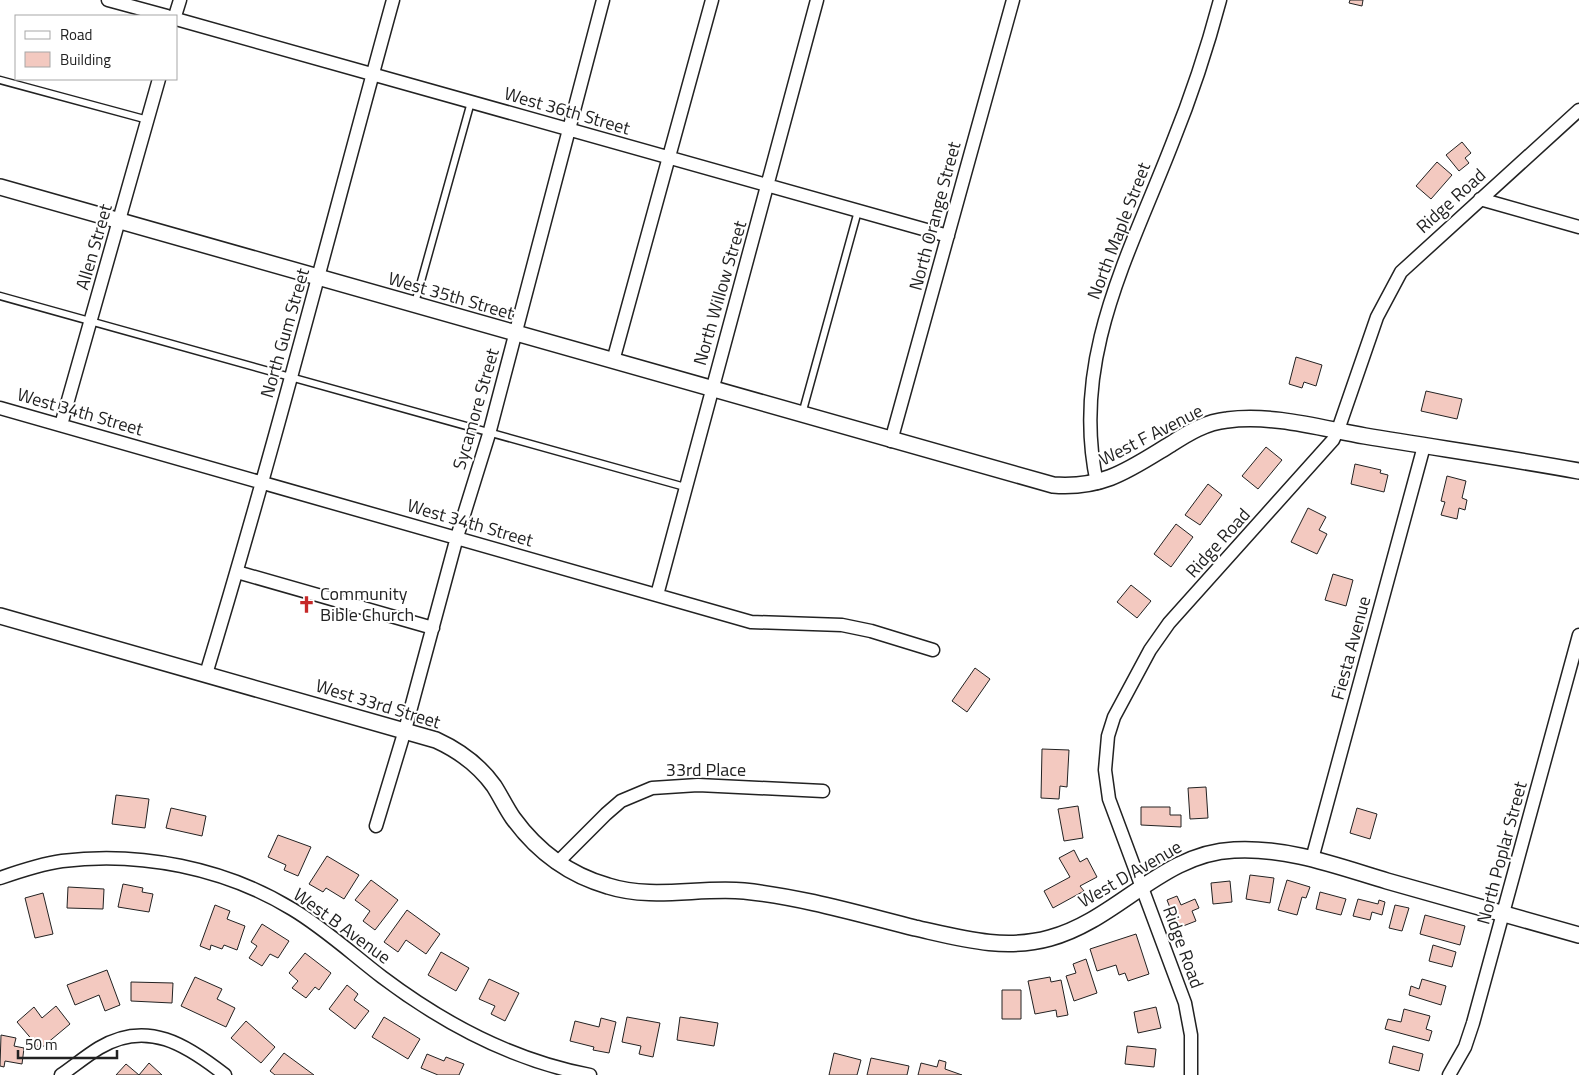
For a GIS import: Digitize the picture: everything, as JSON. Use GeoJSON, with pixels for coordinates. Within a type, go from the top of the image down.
{"type":"FeatureCollection","features":[{"type":"Feature","properties":{"kind":"street"},"geometry":{"type":"LineString","coordinates":[[108,0],[163,15]]}},
{"type":"Feature","properties":{"kind":"street"},"geometry":{"type":"LineString","coordinates":[[177,15],[180,0]]}},
{"type":"Feature","properties":{"kind":"street","name":"North Gum Street"},"geometry":{"type":"LineString","coordinates":[[206,674],[237,572],[290,376],[319,278],[393,0]]}},
{"type":"Feature","properties":{"kind":"street","name":"Sycamore Street"},"geometry":{"type":"LineString","coordinates":[[376,826],[405,730],[457,537],[489,434],[603,0]]}},
{"type":"Feature","properties":{"kind":"street"},"geometry":{"type":"LineString","coordinates":[[612,362],[712,0]]}},
{"type":"Feature","properties":{"kind":"street","name":"North Willow Street"},"geometry":{"type":"LineString","coordinates":[[657,595],[711,390],[762,210],[766,183],[817,0]]}},
{"type":"Feature","properties":{"kind":"street","name":"North Orange Street"},"geometry":{"type":"LineString","coordinates":[[891,441],[1013,0]]}},
{"type":"Feature","properties":{"kind":"street","name":"North Maple Street"},"geometry":{"type":"LineString","coordinates":[[1097,483],[1092,460],[1091,411],[1098,345],[1109,302],[1192,93],[1220,0]]}},
{"type":"Feature","properties":{"kind":"street","name":"West 36th Street"},"geometry":{"type":"LineString","coordinates":[[178,19],[668,158],[766,183],[948,236]]}},
{"type":"Feature","properties":{"kind":"street","name":"Allen Street"},"geometry":{"type":"LineString","coordinates":[[60,425],[159,80]]}},
{"type":"Feature","properties":{"kind":"street","name":"Ridge Road"},"geometry":{"type":"LineString","coordinates":[[1191,1075],[1192,1054],[1188,1015],[1110,799],[1106,780],[1105,757],[1114,717],[1150,650],[1169,623],[1326,450],[1337,430],[1377,317],[1393,283],[1418,254],[1579,110]]}},
{"type":"Feature","properties":{"kind":"street","name":"West 35th Street"},"geometry":{"type":"LineString","coordinates":[[0,186],[891,441]]}},
{"type":"Feature","properties":{"kind":"street"},"geometry":{"type":"LineString","coordinates":[[1480,199],[1579,227]]}},
{"type":"Feature","properties":{"kind":"street","name":"West 34th Street"},"geometry":{"type":"LineString","coordinates":[[0,408],[262,481],[751,622],[842,625],[871,631],[933,650]]}},
{"type":"Feature","properties":{"kind":"street","name":"West F Avenue"},"geometry":{"type":"LineString","coordinates":[[891,441],[1053,485],[1073,486],[1097,483],[1129,470],[1198,428],[1225,420],[1286,422],[1579,471]]}},
{"type":"Feature","properties":{"kind":"street","name":"Fiesta Avenue"},"geometry":{"type":"LineString","coordinates":[[1312,859],[1424,446]]}},
{"type":"Feature","properties":{"kind":"street"},"geometry":{"type":"LineString","coordinates":[[237,572],[433,628]]}},
{"type":"Feature","properties":{"kind":"street","name":"West 33rd Street"},"geometry":{"type":"LineString","coordinates":[[0,616],[405,730],[453,748],[469,758],[485,774],[512,817],[530,839],[557,863],[582,877],[622,890],[643,893],[698,891]]}},
{"type":"Feature","properties":{"kind":"street","name":"North Poplar Street"},"geometry":{"type":"LineString","coordinates":[[1449,1075],[1465,1047],[1474,1024],[1579,635]]}},
{"type":"Feature","properties":{"kind":"street","name":"33rd Place"},"geometry":{"type":"LineString","coordinates":[[557,863],[621,801],[652,788],[698,785],[823,790]]}},
{"type":"Feature","properties":{"kind":"street","name":"West D Avenue"},"geometry":{"type":"LineString","coordinates":[[698,891],[741,891],[776,895],[966,940],[1003,944],[1028,943],[1066,932],[1187,861],[1231,850],[1263,849],[1312,859],[1579,935]]}},
{"type":"Feature","properties":{"kind":"street","name":"West B Avenue"},"geometry":{"type":"LineString","coordinates":[[0,878],[61,861],[126,858],[200,871],[238,883],[292,909],[384,978],[442,1017],[507,1049],[554,1066],[590,1075]]}},
{"type":"Feature","properties":{"kind":"street"},"geometry":{"type":"LineString","coordinates":[[61,1075],[100,1048],[120,1040],[146,1036],[177,1042],[197,1053],[225,1075]]}},
{"type":"Feature","properties":{"kind":"lane"},"geometry":{"type":"LineString","coordinates":[[0,80],[148,120]]}},
{"type":"Feature","properties":{"kind":"lane"},"geometry":{"type":"LineString","coordinates":[[414,305],[471,102]]}},
{"type":"Feature","properties":{"kind":"lane"},"geometry":{"type":"LineString","coordinates":[[802,416],[858,211]]}},
{"type":"Feature","properties":{"kind":"lane"},"geometry":{"type":"LineString","coordinates":[[0,296],[290,376],[489,434],[685,487]]}},
{"type":"Feature","properties":{"kind":"building"},"geometry":{"type":"Polygon","coordinates":[[[1350,0],[1363,0],[1362,6],[1349,3],[1350,0]]]}},
{"type":"Feature","properties":{"kind":"building"},"geometry":{"type":"Polygon","coordinates":[[[1462,142],[1471,153],[1465,158],[1469,163],[1459,171],[1446,155],[1462,142]]]}},
{"type":"Feature","properties":{"kind":"building"},"geometry":{"type":"Polygon","coordinates":[[[1437,162],[1452,175],[1431,199],[1416,186],[1437,162]]]}},
{"type":"Feature","properties":{"kind":"building"},"geometry":{"type":"Polygon","coordinates":[[[1296,357],[1322,365],[1316,386],[1304,382],[1302,388],[1289,384],[1296,357]]]}},
{"type":"Feature","properties":{"kind":"building"},"geometry":{"type":"Polygon","coordinates":[[[1426,391],[1462,399],[1457,419],[1421,411],[1426,391]]]}},
{"type":"Feature","properties":{"kind":"building"},"geometry":{"type":"Polygon","coordinates":[[[1266,447],[1282,460],[1258,489],[1242,476],[1266,447]]]}},
{"type":"Feature","properties":{"kind":"building"},"geometry":{"type":"Polygon","coordinates":[[[1355,464],[1381,470],[1380,473],[1388,475],[1384,492],[1351,484],[1355,464]]]}},
{"type":"Feature","properties":{"kind":"building"},"geometry":{"type":"Polygon","coordinates":[[[1447,476],[1466,481],[1462,498],[1467,500],[1465,510],[1459,508],[1457,519],[1441,515],[1445,502],[1441,501],[1447,476]]]}},
{"type":"Feature","properties":{"kind":"building"},"geometry":{"type":"Polygon","coordinates":[[[1208,484],[1222,495],[1200,525],[1185,515],[1208,484]]]}},
{"type":"Feature","properties":{"kind":"building"},"geometry":{"type":"Polygon","coordinates":[[[1308,508],[1326,517],[1319,530],[1327,534],[1317,554],[1291,542],[1308,508]]]}},
{"type":"Feature","properties":{"kind":"building"},"geometry":{"type":"Polygon","coordinates":[[[1176,524],[1193,537],[1171,567],[1154,554],[1176,524]]]}},
{"type":"Feature","properties":{"kind":"building"},"geometry":{"type":"Polygon","coordinates":[[[1333,574],[1353,580],[1346,606],[1325,600],[1333,574]]]}},
{"type":"Feature","properties":{"kind":"building"},"geometry":{"type":"Polygon","coordinates":[[[1131,585],[1151,601],[1137,618],[1117,602],[1131,585]]]}},
{"type":"Feature","properties":{"kind":"building"},"geometry":{"type":"Polygon","coordinates":[[[975,668],[990,679],[967,712],[952,701],[975,668]]]}},
{"type":"Feature","properties":{"kind":"building"},"geometry":{"type":"Polygon","coordinates":[[[1042,749],[1069,750],[1067,787],[1060,786],[1059,799],[1041,798],[1042,749]]]}},
{"type":"Feature","properties":{"kind":"building"},"geometry":{"type":"Polygon","coordinates":[[[1206,787],[1208,818],[1190,819],[1188,788],[1206,787]]]}},
{"type":"Feature","properties":{"kind":"building"},"geometry":{"type":"Polygon","coordinates":[[[116,795],[149,799],[145,828],[112,824],[116,795]]]}},
{"type":"Feature","properties":{"kind":"building"},"geometry":{"type":"Polygon","coordinates":[[[1078,806],[1083,838],[1064,841],[1058,809],[1078,806]]]}},
{"type":"Feature","properties":{"kind":"building"},"geometry":{"type":"Polygon","coordinates":[[[1141,807],[1170,807],[1170,815],[1181,815],[1181,827],[1141,825],[1141,807]]]}},
{"type":"Feature","properties":{"kind":"building"},"geometry":{"type":"Polygon","coordinates":[[[171,808],[206,816],[202,836],[166,828],[171,808]]]}},
{"type":"Feature","properties":{"kind":"building"},"geometry":{"type":"Polygon","coordinates":[[[1357,808],[1377,814],[1370,839],[1350,833],[1357,808]]]}},
{"type":"Feature","properties":{"kind":"building"},"geometry":{"type":"Polygon","coordinates":[[[278,835],[311,847],[298,876],[284,870],[286,865],[268,857],[278,835]]]}},
{"type":"Feature","properties":{"kind":"building"},"geometry":{"type":"Polygon","coordinates":[[[1074,850],[1080,862],[1087,858],[1097,877],[1080,886],[1084,891],[1053,908],[1044,891],[1070,877],[1059,858],[1074,850]]]}},
{"type":"Feature","properties":{"kind":"building"},"geometry":{"type":"Polygon","coordinates":[[[327,856],[359,875],[344,899],[326,888],[323,892],[309,884],[327,856]]]}},
{"type":"Feature","properties":{"kind":"building"},"geometry":{"type":"Polygon","coordinates":[[[1250,875],[1274,878],[1270,903],[1246,899],[1250,875]]]}},
{"type":"Feature","properties":{"kind":"building"},"geometry":{"type":"Polygon","coordinates":[[[371,880],[398,900],[375,930],[363,921],[370,911],[355,900],[371,880]]]}},
{"type":"Feature","properties":{"kind":"building"},"geometry":{"type":"Polygon","coordinates":[[[1287,880],[1310,887],[1306,898],[1302,897],[1297,915],[1278,910],[1287,880]]]}},
{"type":"Feature","properties":{"kind":"building"},"geometry":{"type":"Polygon","coordinates":[[[1230,881],[1232,902],[1213,904],[1211,883],[1230,881]]]}},
{"type":"Feature","properties":{"kind":"building"},"geometry":{"type":"Polygon","coordinates":[[[123,884],[143,888],[142,892],[153,894],[149,912],[118,907],[123,884]]]}},
{"type":"Feature","properties":{"kind":"building"},"geometry":{"type":"Polygon","coordinates":[[[68,887],[104,889],[103,909],[67,908],[68,887]]]}},
{"type":"Feature","properties":{"kind":"building"},"geometry":{"type":"Polygon","coordinates":[[[1320,892],[1346,899],[1341,915],[1316,909],[1320,892]]]}},
{"type":"Feature","properties":{"kind":"building"},"geometry":{"type":"Polygon","coordinates":[[[43,893],[53,934],[35,938],[25,898],[43,893]]]}},
{"type":"Feature","properties":{"kind":"building"},"geometry":{"type":"Polygon","coordinates":[[[1177,896],[1181,905],[1195,899],[1199,908],[1192,911],[1196,921],[1178,928],[1167,900],[1177,896]]]}},
{"type":"Feature","properties":{"kind":"building"},"geometry":{"type":"Polygon","coordinates":[[[1358,899],[1378,904],[1379,900],[1385,902],[1382,915],[1372,912],[1370,920],[1353,916],[1358,899]]]}},
{"type":"Feature","properties":{"kind":"building"},"geometry":{"type":"Polygon","coordinates":[[[215,905],[230,911],[227,919],[245,926],[237,950],[224,945],[222,949],[211,945],[210,950],[200,946],[215,905]]]}},
{"type":"Feature","properties":{"kind":"building"},"geometry":{"type":"Polygon","coordinates":[[[1395,905],[1409,908],[1402,931],[1389,928],[1395,905]]]}},
{"type":"Feature","properties":{"kind":"building"},"geometry":{"type":"Polygon","coordinates":[[[407,910],[440,934],[426,954],[406,940],[398,952],[384,942],[407,910]]]}},
{"type":"Feature","properties":{"kind":"building"},"geometry":{"type":"Polygon","coordinates":[[[1425,915],[1465,926],[1460,945],[1420,934],[1425,915]]]}},
{"type":"Feature","properties":{"kind":"building"},"geometry":{"type":"Polygon","coordinates":[[[262,924],[289,941],[278,958],[270,954],[262,966],[249,958],[257,946],[251,942],[262,924]]]}},
{"type":"Feature","properties":{"kind":"building"},"geometry":{"type":"Polygon","coordinates":[[[1136,934],[1149,974],[1128,981],[1125,973],[1119,975],[1116,965],[1097,971],[1090,949],[1136,934]]]}},
{"type":"Feature","properties":{"kind":"building"},"geometry":{"type":"Polygon","coordinates":[[[1433,945],[1456,952],[1452,967],[1429,961],[1433,945]]]}},
{"type":"Feature","properties":{"kind":"building"},"geometry":{"type":"Polygon","coordinates":[[[441,952],[469,968],[456,991],[428,975],[441,952]]]}},
{"type":"Feature","properties":{"kind":"building"},"geometry":{"type":"Polygon","coordinates":[[[305,953],[331,973],[319,990],[315,987],[306,998],[292,988],[298,981],[289,973],[305,953]]]}},
{"type":"Feature","properties":{"kind":"building"},"geometry":{"type":"Polygon","coordinates":[[[1086,959],[1097,993],[1074,1001],[1066,976],[1076,973],[1073,964],[1086,959]]]}},
{"type":"Feature","properties":{"kind":"building"},"geometry":{"type":"Polygon","coordinates":[[[107,970],[120,1005],[105,1011],[99,995],[75,1005],[67,985],[107,970]]]}},
{"type":"Feature","properties":{"kind":"building"},"geometry":{"type":"Polygon","coordinates":[[[195,977],[222,989],[217,999],[235,1008],[226,1027],[181,1006],[195,977]]]}},
{"type":"Feature","properties":{"kind":"building"},"geometry":{"type":"Polygon","coordinates":[[[1050,977],[1051,982],[1061,980],[1068,1015],[1057,1017],[1056,1010],[1035,1014],[1028,981],[1050,977]]]}},
{"type":"Feature","properties":{"kind":"building"},"geometry":{"type":"Polygon","coordinates":[[[489,979],[519,993],[505,1021],[491,1014],[495,1006],[479,999],[489,979]]]}},
{"type":"Feature","properties":{"kind":"building"},"geometry":{"type":"Polygon","coordinates":[[[1422,979],[1446,986],[1441,1005],[1409,995],[1411,986],[1419,989],[1422,979]]]}},
{"type":"Feature","properties":{"kind":"building"},"geometry":{"type":"Polygon","coordinates":[[[131,982],[173,983],[172,1003],[131,1001],[131,982]]]}},
{"type":"Feature","properties":{"kind":"building"},"geometry":{"type":"Polygon","coordinates":[[[347,985],[358,994],[354,1000],[369,1011],[355,1029],[329,1009],[347,985]]]}},
{"type":"Feature","properties":{"kind":"building"},"geometry":{"type":"Polygon","coordinates":[[[1002,990],[1021,990],[1021,1019],[1002,1019],[1002,990]]]}},
{"type":"Feature","properties":{"kind":"building"},"geometry":{"type":"Polygon","coordinates":[[[56,1006],[70,1024],[40,1049],[17,1022],[34,1007],[42,1018],[56,1006]]]}},
{"type":"Feature","properties":{"kind":"building"},"geometry":{"type":"Polygon","coordinates":[[[1156,1007],[1161,1028],[1138,1033],[1134,1012],[1156,1007]]]}},
{"type":"Feature","properties":{"kind":"building"},"geometry":{"type":"Polygon","coordinates":[[[1404,1009],[1430,1016],[1426,1029],[1432,1031],[1429,1041],[1385,1029],[1388,1019],[1401,1022],[1404,1009]]]}},
{"type":"Feature","properties":{"kind":"building"},"geometry":{"type":"Polygon","coordinates":[[[384,1017],[420,1039],[408,1059],[372,1037],[384,1017]]]}},
{"type":"Feature","properties":{"kind":"building"},"geometry":{"type":"Polygon","coordinates":[[[627,1017],[660,1023],[653,1057],[639,1054],[641,1046],[622,1042],[627,1017]]]}},
{"type":"Feature","properties":{"kind":"building"},"geometry":{"type":"Polygon","coordinates":[[[680,1017],[718,1023],[714,1046],[677,1040],[680,1017]]]}},
{"type":"Feature","properties":{"kind":"building"},"geometry":{"type":"Polygon","coordinates":[[[601,1018],[616,1022],[609,1053],[593,1050],[594,1047],[570,1041],[575,1021],[599,1027],[601,1018]]]}},
{"type":"Feature","properties":{"kind":"building"},"geometry":{"type":"Polygon","coordinates":[[[246,1021],[275,1047],[261,1063],[231,1038],[246,1021]]]}},
{"type":"Feature","properties":{"kind":"building"},"geometry":{"type":"Polygon","coordinates":[[[1,1035],[16,1038],[14,1046],[24,1048],[22,1064],[5,1061],[4,1067],[0,1066],[1,1035]]]}},
{"type":"Feature","properties":{"kind":"building"},"geometry":{"type":"Polygon","coordinates":[[[1127,1046],[1156,1049],[1154,1067],[1125,1064],[1127,1046]]]}},
{"type":"Feature","properties":{"kind":"building"},"geometry":{"type":"Polygon","coordinates":[[[1393,1046],[1423,1054],[1419,1071],[1389,1063],[1393,1046]]]}},
{"type":"Feature","properties":{"kind":"building"},"geometry":{"type":"Polygon","coordinates":[[[284,1053],[314,1075],[275,1075],[270,1071],[284,1053]]]}},
{"type":"Feature","properties":{"kind":"building"},"geometry":{"type":"Polygon","coordinates":[[[834,1053],[861,1060],[857,1075],[829,1075],[834,1053]]]}},
{"type":"Feature","properties":{"kind":"building"},"geometry":{"type":"Polygon","coordinates":[[[427,1054],[444,1061],[446,1057],[464,1064],[459,1075],[438,1075],[421,1068],[427,1054]]]}},
{"type":"Feature","properties":{"kind":"building"},"geometry":{"type":"Polygon","coordinates":[[[871,1058],[909,1066],[907,1075],[867,1075],[871,1058]]]}},
{"type":"Feature","properties":{"kind":"building"},"geometry":{"type":"Polygon","coordinates":[[[939,1060],[946,1062],[945,1069],[962,1075],[918,1075],[921,1063],[937,1067],[939,1060]]]}},
{"type":"Feature","properties":{"kind":"building"},"geometry":{"type":"Polygon","coordinates":[[[149,1063],[162,1075],[139,1075],[149,1063]]]}},
{"type":"Feature","properties":{"kind":"building"},"geometry":{"type":"Polygon","coordinates":[[[126,1064],[139,1075],[116,1075],[126,1064]]]}},
{"type":"Feature","properties":{"kind":"place","name":"Community Bible Church"},"geometry":{"type":"Point","coordinates":[306,604]}}]}
